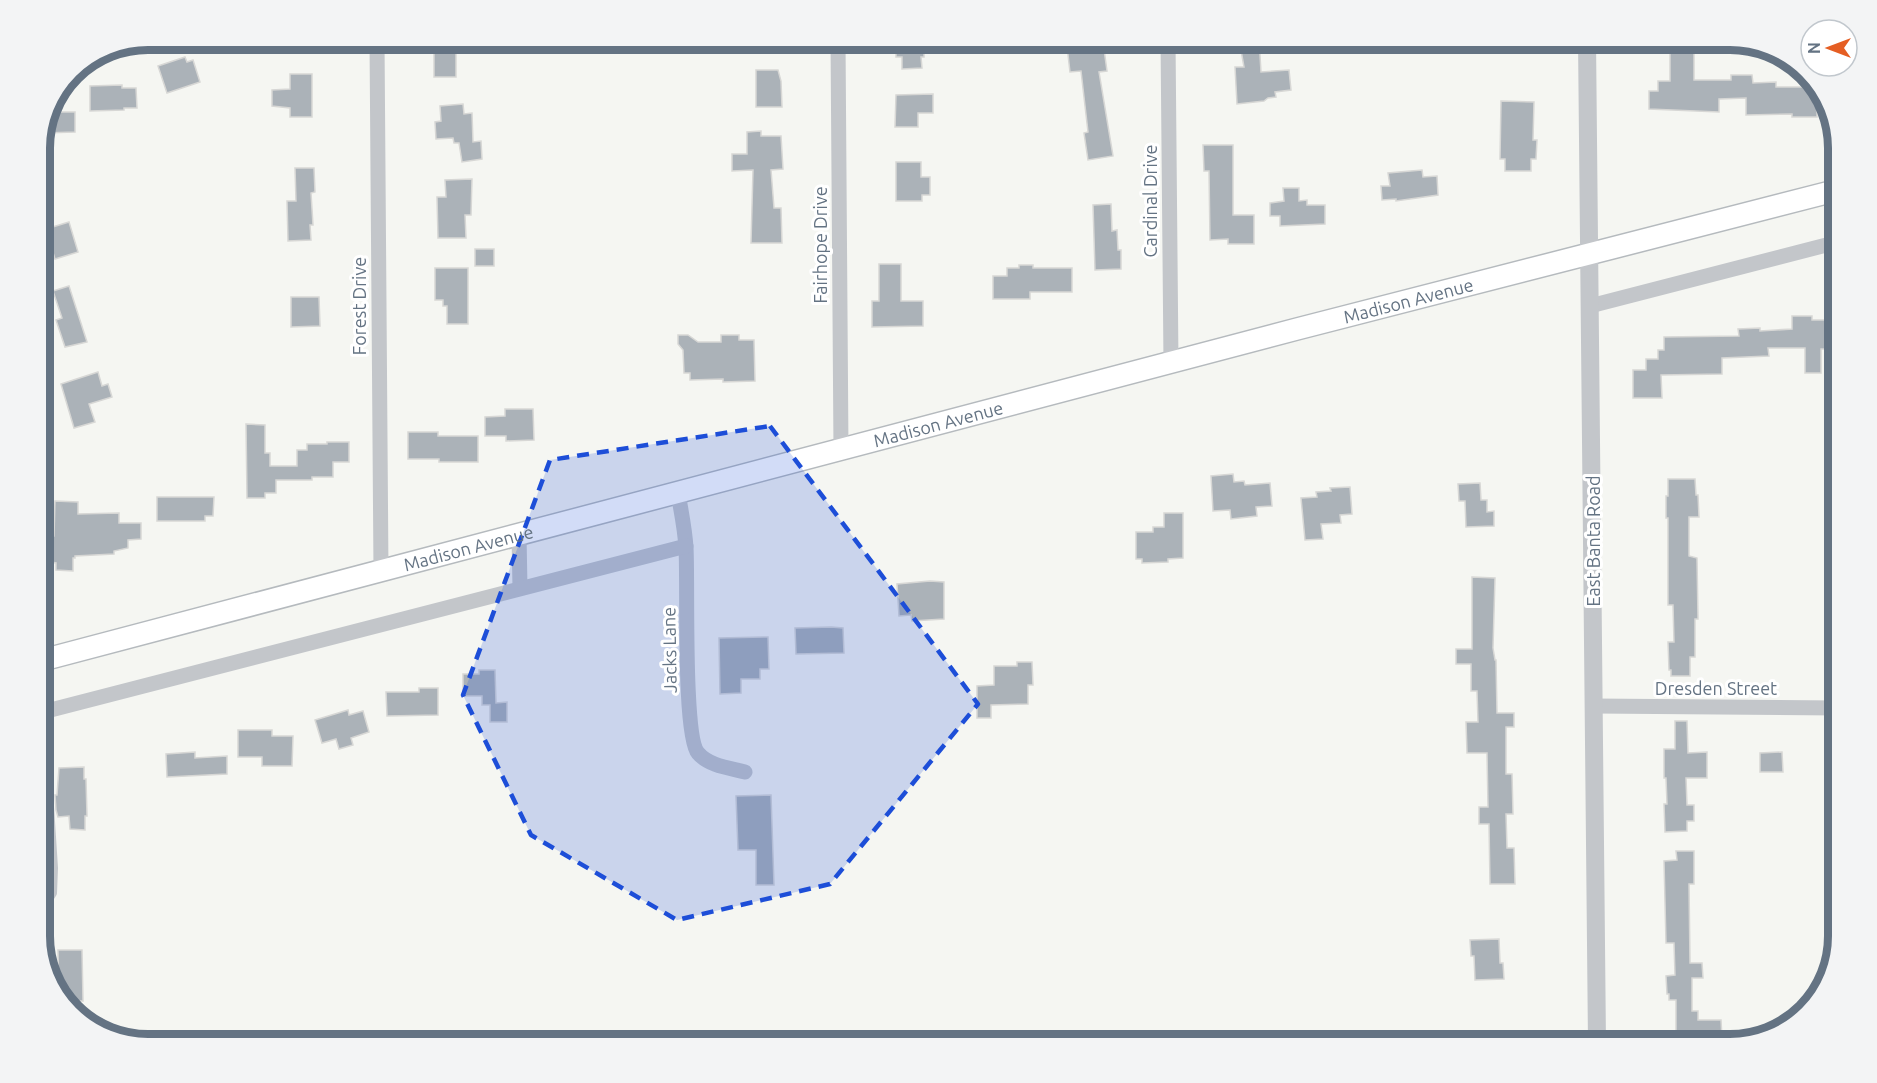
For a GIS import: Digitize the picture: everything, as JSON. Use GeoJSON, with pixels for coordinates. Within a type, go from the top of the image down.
{"type":"FeatureCollection","features":[{"type":"Feature","properties":{"kind":"main road","name":"Madison Avenue"},"geometry":{"type":"LineString","coordinates":[[50,658],[1827,193]]}},
{"type":"Feature","properties":{"kind":"street","name":"Forest Drive"},"geometry":{"type":"LineString","coordinates":[[377,50],[381,572]]}},
{"type":"Feature","properties":{"kind":"street","name":"Fairhope Drive"},"geometry":{"type":"LineString","coordinates":[[838,50],[841,450]]}},
{"type":"Feature","properties":{"kind":"street","name":"Cardinal Drive"},"geometry":{"type":"LineString","coordinates":[[1168,50],[1171,363]]}},
{"type":"Feature","properties":{"kind":"street","name":"East Banta Road"},"geometry":{"type":"LineString","coordinates":[[1587,50],[1597,1034]]}},
{"type":"Feature","properties":{"kind":"street"},"geometry":{"type":"LineString","coordinates":[[1590,306],[1827,245]]}},
{"type":"Feature","properties":{"kind":"street","name":"Jacks Lane"},"geometry":{"type":"LineString","coordinates":[[678,493],[686,546],[688,681],[693,746],[706,760],[745,772]]}},
{"type":"Feature","properties":{"kind":"street"},"geometry":{"type":"LineString","coordinates":[[519,535],[520,588]]}},
{"type":"Feature","properties":{"kind":"street"},"geometry":{"type":"LineString","coordinates":[[50,710],[686,546]]}},
{"type":"Feature","properties":{"kind":"street","name":"Dresden Street"},"geometry":{"type":"LineString","coordinates":[[1594,706],[1828,708]]}},
{"type":"Feature","properties":{"kind":"lane"},"geometry":{"type":"LineString","coordinates":[[50,814],[54,868],[53,892],[50,897]]}},
{"type":"Feature","properties":{"kind":"highlighted area"},"geometry":{"type":"Polygon","coordinates":[[[770,426],[978,704],[830,884],[677,920],[531,835],[463,695],[550,460],[770,426]]]}},
{"type":"Feature","properties":{"kind":"building"},"geometry":{"type":"Polygon","coordinates":[[[434,50],[456,50],[456,77],[434,77],[434,50]]]}},
{"type":"Feature","properties":{"kind":"building"},"geometry":{"type":"Polygon","coordinates":[[[896,50],[924,50],[924,57],[921,57],[922,68],[902,69],[902,57],[896,57],[896,50]]]}},
{"type":"Feature","properties":{"kind":"building"},"geometry":{"type":"Polygon","coordinates":[[[1067,50],[1104,50],[1107,71],[1099,72],[1113,156],[1088,160],[1084,133],[1088,132],[1081,71],[1070,72],[1067,50]]]}},
{"type":"Feature","properties":{"kind":"building"},"geometry":{"type":"Polygon","coordinates":[[[1241,50],[1260,50],[1261,72],[1289,70],[1291,90],[1275,92],[1276,97],[1264,101],[1237,104],[1235,67],[1244,67],[1241,50]]]}},
{"type":"Feature","properties":{"kind":"building"},"geometry":{"type":"Polygon","coordinates":[[[1670,50],[1694,50],[1694,80],[1731,80],[1731,75],[1752,75],[1753,83],[1776,82],[1776,87],[1806,87],[1818,108],[1817,117],[1792,117],[1792,114],[1746,115],[1746,98],[1719,99],[1719,112],[1649,109],[1649,91],[1658,91],[1658,81],[1670,81],[1670,50]]]}},
{"type":"Feature","properties":{"kind":"building"},"geometry":{"type":"Polygon","coordinates":[[[185,57],[187,62],[193,60],[200,82],[167,93],[158,66],[185,57]]]}},
{"type":"Feature","properties":{"kind":"building"},"geometry":{"type":"Polygon","coordinates":[[[756,70],[778,70],[781,81],[782,107],[756,107],[756,70]]]}},
{"type":"Feature","properties":{"kind":"building"},"geometry":{"type":"Polygon","coordinates":[[[290,74],[312,74],[312,117],[290,117],[290,108],[272,106],[272,90],[290,89],[290,74]]]}},
{"type":"Feature","properties":{"kind":"building"},"geometry":{"type":"Polygon","coordinates":[[[122,85],[122,88],[136,88],[137,108],[90,111],[90,86],[122,85]]]}},
{"type":"Feature","properties":{"kind":"building"},"geometry":{"type":"Polygon","coordinates":[[[933,94],[933,113],[918,113],[918,127],[895,127],[896,95],[933,94]]]}},
{"type":"Feature","properties":{"kind":"building"},"geometry":{"type":"Polygon","coordinates":[[[1501,101],[1534,102],[1533,140],[1537,140],[1536,159],[1531,159],[1531,171],[1505,171],[1505,159],[1500,159],[1501,101]]]}},
{"type":"Feature","properties":{"kind":"building"},"geometry":{"type":"Polygon","coordinates":[[[463,104],[464,114],[472,113],[473,142],[481,141],[482,159],[462,162],[459,143],[454,143],[453,138],[436,139],[435,122],[441,121],[440,106],[463,104]]]}},
{"type":"Feature","properties":{"kind":"building"},"geometry":{"type":"Polygon","coordinates":[[[57,112],[75,112],[75,132],[51,133],[57,112]]]}},
{"type":"Feature","properties":{"kind":"building"},"geometry":{"type":"Polygon","coordinates":[[[761,131],[761,136],[781,136],[783,169],[771,170],[774,208],[781,208],[782,243],[751,243],[753,170],[732,171],[732,154],[747,154],[747,132],[761,131]]]}},
{"type":"Feature","properties":{"kind":"building"},"geometry":{"type":"Polygon","coordinates":[[[1203,145],[1233,145],[1233,215],[1254,215],[1254,244],[1228,244],[1228,239],[1210,240],[1209,171],[1204,171],[1203,145]]]}},
{"type":"Feature","properties":{"kind":"building"},"geometry":{"type":"Polygon","coordinates":[[[896,162],[921,162],[921,177],[930,177],[930,195],[922,195],[922,201],[896,201],[896,162]]]}},
{"type":"Feature","properties":{"kind":"building"},"geometry":{"type":"Polygon","coordinates":[[[295,168],[314,168],[315,192],[311,193],[313,225],[310,225],[311,240],[288,241],[287,201],[296,201],[295,168]]]}},
{"type":"Feature","properties":{"kind":"building"},"geometry":{"type":"Polygon","coordinates":[[[1422,170],[1423,177],[1437,176],[1438,195],[1396,201],[1396,199],[1382,200],[1381,186],[1390,186],[1388,173],[1422,170]]]}},
{"type":"Feature","properties":{"kind":"building"},"geometry":{"type":"Polygon","coordinates":[[[472,179],[471,215],[465,215],[466,238],[438,238],[437,197],[446,197],[445,180],[472,179]]]}},
{"type":"Feature","properties":{"kind":"building"},"geometry":{"type":"Polygon","coordinates":[[[1283,188],[1299,188],[1299,201],[1307,200],[1307,205],[1325,205],[1325,224],[1280,226],[1280,216],[1270,216],[1270,203],[1284,201],[1283,188]]]}},
{"type":"Feature","properties":{"kind":"building"},"geometry":{"type":"Polygon","coordinates":[[[1111,204],[1112,231],[1117,230],[1118,250],[1121,250],[1121,269],[1095,270],[1093,205],[1111,204]]]}},
{"type":"Feature","properties":{"kind":"building"},"geometry":{"type":"Polygon","coordinates":[[[69,222],[78,252],[55,259],[50,242],[50,228],[69,222]]]}},
{"type":"Feature","properties":{"kind":"building"},"geometry":{"type":"Polygon","coordinates":[[[475,249],[494,249],[494,266],[475,266],[475,249]]]}},
{"type":"Feature","properties":{"kind":"building"},"geometry":{"type":"Polygon","coordinates":[[[879,264],[901,264],[901,301],[923,301],[923,326],[872,327],[872,301],[879,301],[879,264]]]}},
{"type":"Feature","properties":{"kind":"building"},"geometry":{"type":"Polygon","coordinates":[[[1019,265],[1033,265],[1033,268],[1072,268],[1072,292],[1030,292],[1030,299],[993,299],[993,276],[1007,276],[1007,268],[1019,268],[1019,265]]]}},
{"type":"Feature","properties":{"kind":"building"},"geometry":{"type":"Polygon","coordinates":[[[435,268],[468,268],[468,324],[447,324],[447,306],[443,306],[443,300],[435,300],[435,268]]]}},
{"type":"Feature","properties":{"kind":"building"},"geometry":{"type":"Polygon","coordinates":[[[69,286],[87,342],[65,347],[56,320],[62,318],[53,291],[69,286]]]}},
{"type":"Feature","properties":{"kind":"building"},"geometry":{"type":"Polygon","coordinates":[[[291,297],[319,297],[320,326],[291,327],[291,297]]]}},
{"type":"Feature","properties":{"kind":"building"},"geometry":{"type":"Polygon","coordinates":[[[1792,316],[1812,316],[1812,320],[1827,320],[1827,349],[1821,349],[1821,373],[1805,373],[1805,348],[1768,348],[1769,356],[1722,358],[1722,374],[1661,375],[1662,398],[1633,398],[1633,370],[1646,370],[1646,359],[1658,359],[1658,350],[1664,350],[1664,337],[1739,336],[1738,329],[1760,328],[1760,331],[1792,329],[1792,316]]]}},
{"type":"Feature","properties":{"kind":"building"},"geometry":{"type":"Polygon","coordinates":[[[678,335],[688,335],[698,342],[721,342],[721,335],[739,335],[739,340],[754,340],[755,381],[690,380],[690,373],[684,373],[683,350],[678,344],[678,335]]]}},
{"type":"Feature","properties":{"kind":"building"},"geometry":{"type":"Polygon","coordinates":[[[98,372],[102,386],[108,384],[112,397],[89,404],[95,422],[74,428],[61,384],[98,372]]]}},
{"type":"Feature","properties":{"kind":"building"},"geometry":{"type":"Polygon","coordinates":[[[505,409],[533,409],[534,440],[506,441],[506,436],[485,436],[485,417],[505,416],[505,409]]]}},
{"type":"Feature","properties":{"kind":"building"},"geometry":{"type":"Polygon","coordinates":[[[246,424],[265,425],[265,453],[270,453],[270,466],[297,466],[297,450],[307,450],[307,444],[327,444],[327,442],[349,442],[349,462],[333,462],[333,477],[312,477],[312,480],[276,480],[276,493],[265,493],[265,498],[247,498],[246,424]]]}},
{"type":"Feature","properties":{"kind":"building"},"geometry":{"type":"Polygon","coordinates":[[[408,432],[438,432],[438,436],[478,436],[478,462],[408,459],[408,432]]]}},
{"type":"Feature","properties":{"kind":"building"},"geometry":{"type":"Polygon","coordinates":[[[1233,474],[1234,482],[1244,481],[1245,485],[1270,483],[1272,506],[1256,507],[1257,516],[1231,519],[1230,510],[1213,511],[1211,476],[1233,474]]]}},
{"type":"Feature","properties":{"kind":"building"},"geometry":{"type":"Polygon","coordinates":[[[1668,479],[1695,479],[1696,495],[1698,495],[1699,517],[1689,517],[1689,556],[1697,558],[1698,619],[1695,619],[1695,657],[1690,657],[1690,676],[1671,676],[1671,670],[1669,670],[1668,642],[1674,642],[1673,605],[1668,605],[1666,496],[1668,496],[1668,479]]]}},
{"type":"Feature","properties":{"kind":"building"},"geometry":{"type":"Polygon","coordinates":[[[1480,483],[1481,500],[1487,500],[1487,512],[1494,511],[1494,526],[1466,527],[1465,501],[1459,501],[1458,484],[1480,483]]]}},
{"type":"Feature","properties":{"kind":"building"},"geometry":{"type":"Polygon","coordinates":[[[1350,487],[1352,514],[1340,515],[1341,523],[1321,524],[1323,539],[1305,540],[1301,498],[1317,497],[1316,492],[1331,491],[1330,488],[1350,487]]]}},
{"type":"Feature","properties":{"kind":"building"},"geometry":{"type":"Polygon","coordinates":[[[157,497],[214,497],[213,516],[205,516],[205,521],[157,521],[157,497]]]}},
{"type":"Feature","properties":{"kind":"building"},"geometry":{"type":"Polygon","coordinates":[[[55,501],[78,502],[78,514],[119,513],[119,523],[141,523],[141,539],[128,540],[128,548],[114,551],[114,554],[75,556],[73,571],[56,570],[56,563],[50,562],[50,536],[54,536],[55,501]]]}},
{"type":"Feature","properties":{"kind":"building"},"geometry":{"type":"Polygon","coordinates":[[[1164,513],[1183,513],[1183,558],[1168,559],[1168,562],[1142,563],[1142,559],[1136,559],[1136,532],[1153,532],[1153,527],[1164,527],[1164,513]]]}},
{"type":"Feature","properties":{"kind":"building"},"geometry":{"type":"Polygon","coordinates":[[[1472,577],[1495,578],[1493,648],[1496,660],[1497,713],[1514,713],[1514,727],[1506,727],[1506,774],[1512,774],[1513,814],[1506,814],[1507,848],[1514,848],[1515,884],[1490,884],[1489,824],[1479,824],[1479,807],[1488,807],[1487,753],[1467,753],[1466,722],[1478,722],[1477,691],[1471,691],[1471,664],[1456,664],[1456,649],[1472,649],[1472,577]]]}},
{"type":"Feature","properties":{"kind":"building"},"geometry":{"type":"Polygon","coordinates":[[[944,582],[944,619],[912,621],[911,615],[899,616],[897,584],[944,582]]]}},
{"type":"Feature","properties":{"kind":"building"},"geometry":{"type":"Polygon","coordinates":[[[795,628],[843,628],[844,653],[796,654],[795,628]]]}},
{"type":"Feature","properties":{"kind":"building"},"geometry":{"type":"Polygon","coordinates":[[[768,637],[769,669],[760,669],[760,679],[741,679],[741,693],[720,694],[719,638],[768,637]]]}},
{"type":"Feature","properties":{"kind":"building"},"geometry":{"type":"Polygon","coordinates":[[[1017,662],[1032,662],[1033,685],[1028,685],[1028,704],[991,705],[991,718],[977,718],[977,686],[994,685],[994,666],[1017,666],[1017,662]]]}},
{"type":"Feature","properties":{"kind":"building"},"geometry":{"type":"Polygon","coordinates":[[[479,670],[495,670],[496,703],[507,702],[507,722],[490,722],[490,705],[482,705],[482,696],[463,696],[463,674],[479,674],[479,670]]]}},
{"type":"Feature","properties":{"kind":"building"},"geometry":{"type":"Polygon","coordinates":[[[419,688],[438,688],[438,715],[387,716],[386,692],[419,692],[419,688]]]}},
{"type":"Feature","properties":{"kind":"building"},"geometry":{"type":"Polygon","coordinates":[[[348,710],[349,715],[363,711],[369,732],[351,738],[353,745],[339,749],[336,739],[322,743],[315,720],[348,710]]]}},
{"type":"Feature","properties":{"kind":"building"},"geometry":{"type":"Polygon","coordinates":[[[1675,721],[1687,721],[1688,753],[1707,752],[1707,778],[1686,778],[1687,805],[1694,805],[1694,821],[1687,821],[1687,831],[1665,832],[1664,804],[1667,804],[1664,749],[1675,749],[1675,721]]]}},
{"type":"Feature","properties":{"kind":"building"},"geometry":{"type":"Polygon","coordinates":[[[238,730],[272,730],[272,736],[293,736],[292,766],[262,766],[262,757],[238,757],[238,730]]]}},
{"type":"Feature","properties":{"kind":"building"},"geometry":{"type":"Polygon","coordinates":[[[195,752],[195,758],[227,756],[227,774],[167,777],[166,754],[195,752]]]}},
{"type":"Feature","properties":{"kind":"building"},"geometry":{"type":"Polygon","coordinates":[[[1782,752],[1783,772],[1760,772],[1760,753],[1782,752]]]}},
{"type":"Feature","properties":{"kind":"building"},"geometry":{"type":"Polygon","coordinates":[[[84,767],[87,816],[85,816],[85,830],[70,829],[69,816],[58,817],[56,810],[55,795],[57,795],[59,768],[84,767]]]}},
{"type":"Feature","properties":{"kind":"building"},"geometry":{"type":"Polygon","coordinates":[[[771,795],[774,885],[756,885],[756,850],[738,850],[736,796],[771,795]]]}},
{"type":"Feature","properties":{"kind":"building"},"geometry":{"type":"Polygon","coordinates":[[[1676,851],[1694,851],[1694,884],[1689,884],[1690,963],[1702,963],[1703,978],[1692,978],[1692,1011],[1698,1011],[1698,1020],[1721,1020],[1722,1034],[1676,1034],[1676,1000],[1669,1000],[1669,994],[1667,994],[1666,976],[1675,975],[1674,943],[1666,943],[1664,861],[1677,860],[1676,851]]]}},
{"type":"Feature","properties":{"kind":"building"},"geometry":{"type":"Polygon","coordinates":[[[1499,939],[1500,963],[1503,963],[1504,979],[1475,980],[1474,956],[1471,956],[1470,940],[1499,939]]]}},
{"type":"Feature","properties":{"kind":"building"},"geometry":{"type":"Polygon","coordinates":[[[58,950],[82,950],[83,1001],[74,1000],[59,976],[58,950]]]}}]}
